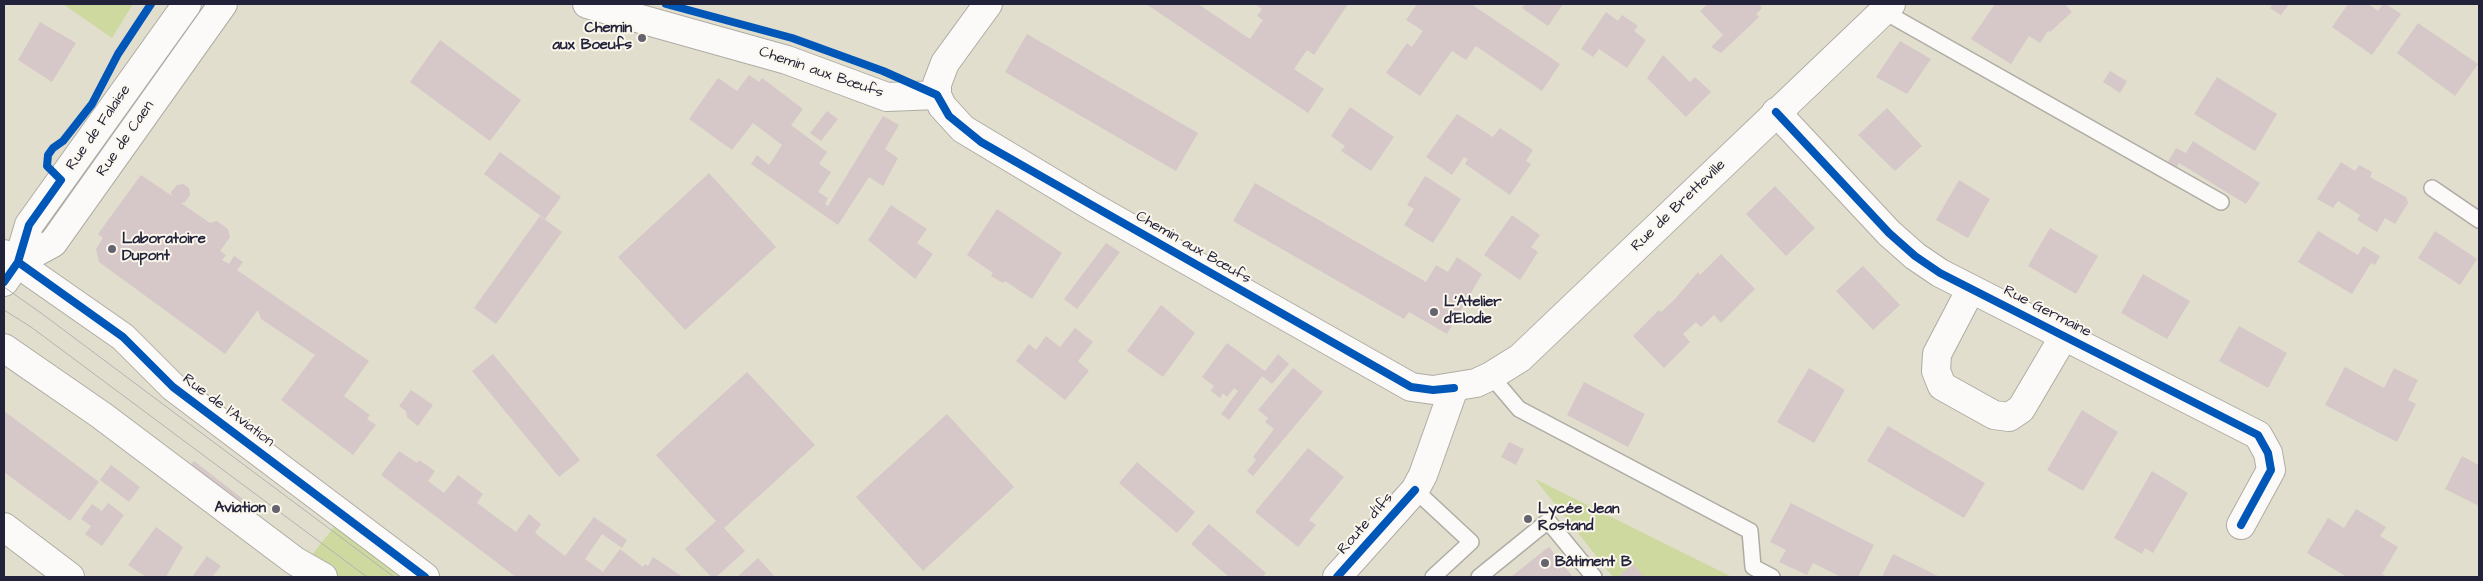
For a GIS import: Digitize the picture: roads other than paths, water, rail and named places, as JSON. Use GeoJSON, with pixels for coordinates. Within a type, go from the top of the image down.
{"type":"FeatureCollection","features":[{"type":"Feature","properties":{"kind":"main road","name":"Rue de Falaise"},"geometry":{"type":"LineString","coordinates":[[9,266],[29,225],[187,4]]}},
{"type":"Feature","properties":{"kind":"main road","name":"Rue de Caen"},"geometry":{"type":"LineString","coordinates":[[9,266],[53,243],[222,4]]}},
{"type":"Feature","properties":{"kind":"main road","name":"Chemin aux Bœufs"},"geometry":{"type":"LineString","coordinates":[[587,4],[787,60],[887,97],[937,95],[949,116],[981,142],[1402,382],[1411,387],[1433,390],[1454,388]]}},
{"type":"Feature","properties":{"kind":"main road"},"geometry":{"type":"LineString","coordinates":[[937,95],[937,84],[945,63],[988,4]]}},
{"type":"Feature","properties":{"kind":"main road","name":"Rue de Bretteville"},"geometry":{"type":"LineString","coordinates":[[1454,388],[1476,383],[1491,376],[1520,358],[1542,339],[1887,7]]}},
{"type":"Feature","properties":{"kind":"main road","name":"Rue Germaine"},"geometry":{"type":"LineString","coordinates":[[1776,112],[1889,234],[1932,267],[1971,289],[2258,435],[2268,453],[2271,470],[2241,525]]}},
{"type":"Feature","properties":{"kind":"main road","name":"Rue de l'Aviation"},"geometry":{"type":"LineString","coordinates":[[9,266],[123,337],[173,387],[425,577]]}},
{"type":"Feature","properties":{"kind":"main road","name":"Rue Germaine"},"geometry":{"type":"LineString","coordinates":[[1971,289],[1936,354],[1936,371],[1942,386],[1994,415],[2009,417],[2021,409],[2064,336]]}},
{"type":"Feature","properties":{"kind":"main road"},"geometry":{"type":"LineString","coordinates":[[4,348],[101,415],[295,561],[323,577]]}},
{"type":"Feature","properties":{"kind":"main road","name":"Route d'Ifs"},"geometry":{"type":"LineString","coordinates":[[1337,577],[1415,490],[1423,475],[1454,388]]}},
{"type":"Feature","properties":{"kind":"main road"},"geometry":{"type":"LineString","coordinates":[[4,527],[70,577]]}},
{"type":"Feature","properties":{"kind":"lane"},"geometry":{"type":"LineString","coordinates":[[1887,7],[2221,202]]}},
{"type":"Feature","properties":{"kind":"lane"},"geometry":{"type":"LineString","coordinates":[[2432,188],[2479,220]]}},
{"type":"Feature","properties":{"kind":"lane"},"geometry":{"type":"LineString","coordinates":[[1491,376],[1519,409],[1750,531],[1753,568],[1772,577]]}},
{"type":"Feature","properties":{"kind":"lane"},"geometry":{"type":"LineString","coordinates":[[1415,490],[1471,542],[1433,577]]}},
{"type":"Feature","properties":{"kind":"lane"},"geometry":{"type":"LineString","coordinates":[[1479,577],[1548,520],[1594,577]]}},
{"type":"Feature","properties":{"kind":"tram line"},"geometry":{"type":"LineString","coordinates":[[4,287],[394,577]]}},
{"type":"Feature","properties":{"kind":"tram line"},"geometry":{"type":"LineString","coordinates":[[4,310],[31,327],[367,577]]}},
{"type":"Feature","properties":{"kind":"place","name":"Chemin aux Boeufs"},"geometry":{"type":"Point","coordinates":[642,38]}},
{"type":"Feature","properties":{"kind":"place","name":"Laboratoire Dupont"},"geometry":{"type":"Point","coordinates":[112,249]}},
{"type":"Feature","properties":{"kind":"place","name":"L'Atelier d'Elodie"},"geometry":{"type":"Point","coordinates":[1434,312]}},
{"type":"Feature","properties":{"kind":"place","name":"Aviation"},"geometry":{"type":"Point","coordinates":[276,509]}},
{"type":"Feature","properties":{"kind":"place","name":"Lycée Jean Rostand"},"geometry":{"type":"Point","coordinates":[1528,519]}},
{"type":"Feature","properties":{"kind":"place","name":"Bâtiment B"},"geometry":{"type":"Point","coordinates":[1545,563]}}]}
